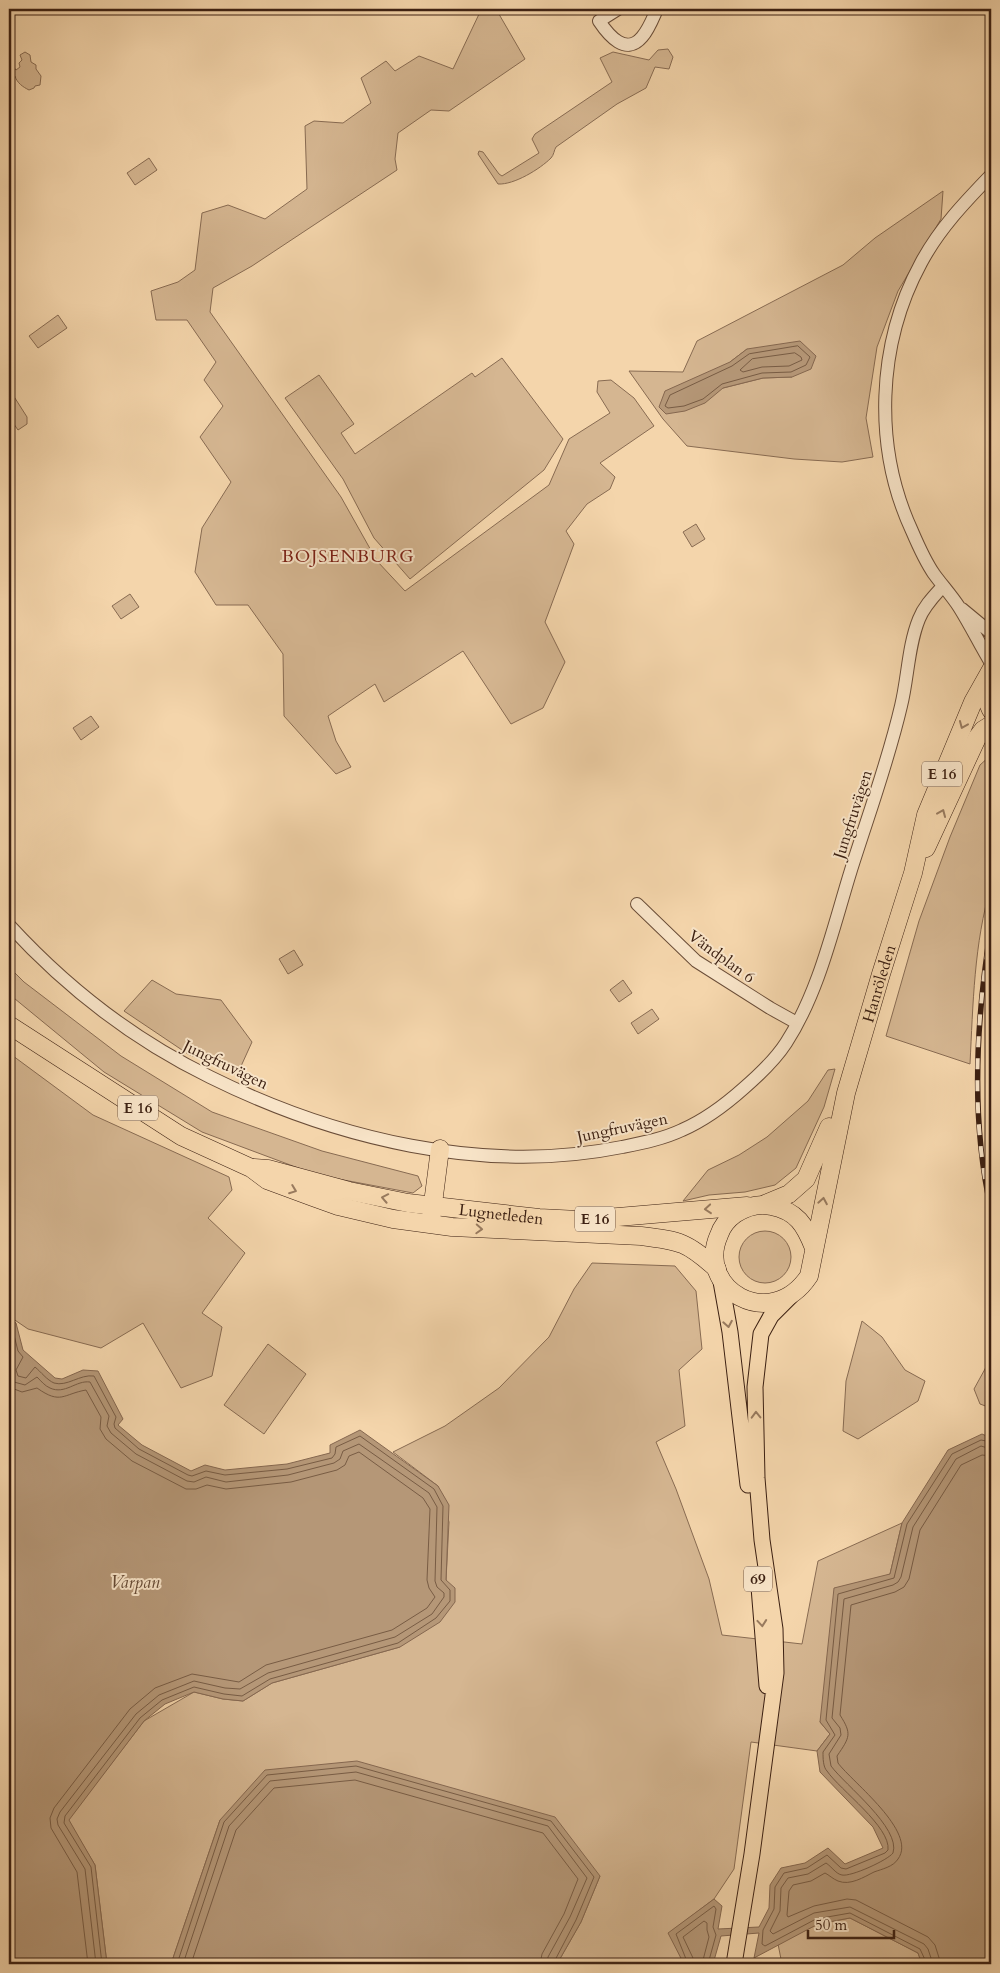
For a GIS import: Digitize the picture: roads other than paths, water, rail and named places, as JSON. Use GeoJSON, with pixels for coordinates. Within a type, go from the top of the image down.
{"type":"FeatureCollection","features":[{"type":"Feature","properties":{"kind":"highway","name":"Hanröleden"},"geometry":{"type":"LineString","coordinates":[[988,676],[985,696],[991,710]]}},
{"type":"Feature","properties":{"kind":"highway","name":"Hanröleden"},"geometry":{"type":"LineString","coordinates":[[814,1248],[846,1093],[913,873],[926,815],[973,702],[988,676]]}},
{"type":"Feature","properties":{"kind":"highway","name":"Hanröleden"},"geometry":{"type":"LineString","coordinates":[[913,873],[938,824],[977,738],[983,730],[991,725]]}},
{"type":"Feature","properties":{"kind":"highway","name":"Lugnetleden"},"geometry":{"type":"LineString","coordinates":[[9,1014],[31,1038]]}},
{"type":"Feature","properties":{"kind":"highway","name":"Lugnetleden"},"geometry":{"type":"LineString","coordinates":[[9,1025],[181,1136],[251,1168],[267,1180],[338,1206],[393,1219],[430,1225],[668,1239],[684,1243],[701,1254],[718,1273]]}},
{"type":"Feature","properties":{"kind":"highway","name":"Hanröleden"},"geometry":{"type":"LineString","coordinates":[[761,1205],[789,1194],[806,1179],[846,1093]]}},
{"type":"Feature","properties":{"kind":"highway"},"geometry":{"type":"LineString","coordinates":[[430,1225],[440,1149]]}},
{"type":"Feature","properties":{"kind":"highway","name":"Lugnetleden"},"geometry":{"type":"LineString","coordinates":[[251,1168],[268,1169],[349,1191],[432,1207],[539,1218],[579,1220],[761,1205]]}},
{"type":"Feature","properties":{"kind":"highway"},"geometry":{"type":"LineString","coordinates":[[761,1205],[782,1208],[796,1217],[807,1230],[814,1248]]}},
{"type":"Feature","properties":{"kind":"highway","name":"E 16"},"geometry":{"type":"LineString","coordinates":[[718,1273],[714,1255],[716,1241],[722,1228],[737,1213],[761,1205]]}},
{"type":"Feature","properties":{"kind":"highway","name":"E 16"},"geometry":{"type":"LineString","coordinates":[[792,1295],[809,1276],[814,1248]]}},
{"type":"Feature","properties":{"kind":"highway"},"geometry":{"type":"LineString","coordinates":[[718,1273],[730,1290],[744,1299],[760,1303],[776,1302],[792,1295]]}},
{"type":"Feature","properties":{"kind":"main road","name":"69"},"geometry":{"type":"LineString","coordinates":[[718,1273],[730,1332],[745,1452],[767,1688],[771,1705]]}},
{"type":"Feature","properties":{"kind":"main road","name":"69"},"geometry":{"type":"LineString","coordinates":[[734,1964],[771,1705],[775,1689],[776,1650],[760,1520],[757,1478],[755,1387],[761,1334],[771,1316],[792,1295]]}},
{"type":"Feature","properties":{"kind":"street"},"geometry":{"type":"LineString","coordinates":[[618,9],[599,21],[614,40],[624,44],[631,44],[643,36],[657,9]]}},
{"type":"Feature","properties":{"kind":"street"},"geometry":{"type":"LineString","coordinates":[[991,175],[940,231],[920,263],[900,314],[890,356],[886,384],[885,418],[890,460],[896,488],[911,530],[931,569],[959,606],[991,663]]}},
{"type":"Feature","properties":{"kind":"street","name":"Jungfruvägen"},"geometry":{"type":"LineString","coordinates":[[9,925],[56,973],[131,1031],[209,1077],[258,1099],[319,1122],[374,1136],[480,1155],[560,1154],[613,1149],[663,1137],[705,1118],[729,1101],[775,1058],[786,1044],[797,1023],[817,978],[887,757],[901,706],[918,622],[928,604],[944,586]]}},
{"type":"Feature","properties":{"kind":"street"},"geometry":{"type":"LineString","coordinates":[[959,606],[991,633]]}},
{"type":"Feature","properties":{"kind":"street","name":"Vändplan 6"},"geometry":{"type":"LineString","coordinates":[[637,904],[696,961],[797,1023]]}},
{"type":"Feature","properties":{"kind":"water"},"geometry":{"type":"Polygon","coordinates":[[[800,341],[816,356],[811,369],[792,377],[763,378],[723,388],[705,403],[685,411],[666,414],[659,407],[665,391],[730,362],[747,349],[800,341]]]}},
{"type":"Feature","properties":{"kind":"water","name":"Varpan"},"geometry":{"type":"Polygon","coordinates":[[[9,1318],[16,1323],[23,1350],[55,1378],[62,1379],[83,1370],[98,1371],[123,1419],[118,1425],[142,1445],[191,1471],[205,1465],[225,1470],[287,1464],[330,1453],[330,1445],[360,1430],[438,1486],[449,1505],[446,1580],[455,1588],[455,1602],[440,1622],[400,1647],[272,1683],[243,1701],[223,1699],[194,1692],[165,1704],[144,1721],[69,1820],[95,1865],[107,1964],[9,1964],[9,1318]]]}},
{"type":"Feature","properties":{"kind":"water"},"geometry":{"type":"Polygon","coordinates":[[[982,1434],[991,1438],[991,1964],[922,1964],[918,1953],[850,1918],[818,1924],[754,1958],[759,1933],[721,1936],[713,1964],[684,1964],[668,1933],[714,1899],[722,1906],[718,1929],[759,1927],[769,1908],[770,1885],[781,1868],[805,1863],[828,1848],[845,1864],[883,1848],[873,1827],[820,1772],[817,1751],[830,1734],[820,1722],[834,1588],[890,1574],[902,1523],[948,1450],[982,1434]]]}},
{"type":"Feature","properties":{"kind":"water"},"geometry":{"type":"Polygon","coordinates":[[[357,1761],[555,1817],[600,1876],[581,1922],[557,1964],[171,1964],[220,1820],[265,1770],[357,1761]]]}},
{"type":"Feature","properties":{"kind":"railway"},"geometry":{"type":"LineString","coordinates":[[991,927],[982,997],[978,1069],[980,1140],[984,1175],[991,1209]]}},
{"type":"Feature","properties":{"kind":"district","name":"BOJSENBURG"},"geometry":{"type":"Point","coordinates":[348,556]}}]}
